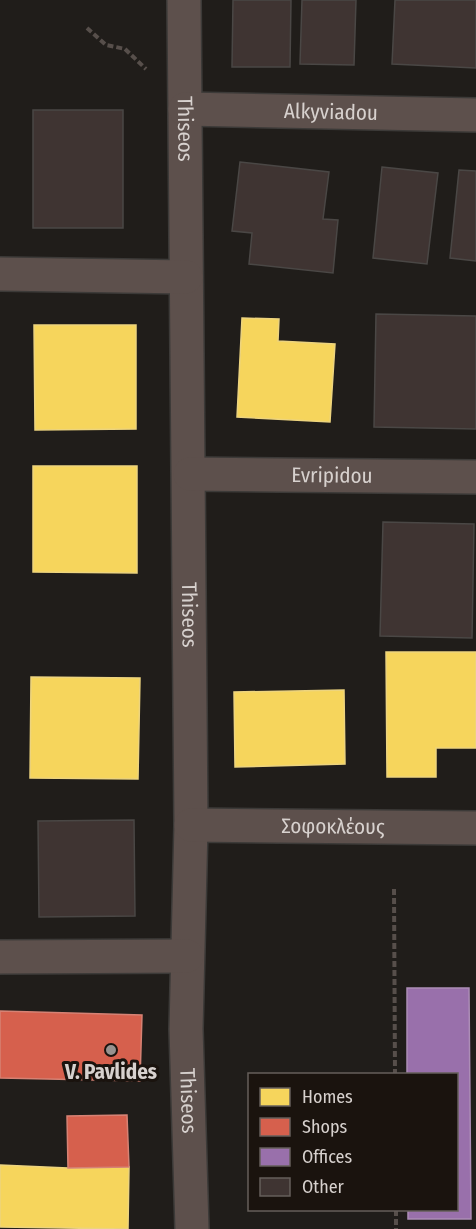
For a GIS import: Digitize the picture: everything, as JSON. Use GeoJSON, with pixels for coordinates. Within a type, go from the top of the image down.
{"type":"FeatureCollection","features":[{"type":"Feature","properties":{"kind":"street","name":"Thiseos"},"geometry":{"type":"LineString","coordinates":[[184,0],[190,474],[191,825],[186,1029],[192,1229]]}},
{"type":"Feature","properties":{"kind":"street","name":"Alkyviadou"},"geometry":{"type":"LineString","coordinates":[[185,98],[476,115]]}},
{"type":"Feature","properties":{"kind":"street"},"geometry":{"type":"LineString","coordinates":[[2,274],[186,277]]}},
{"type":"Feature","properties":{"kind":"street","name":"Evripidou"},"geometry":{"type":"LineString","coordinates":[[190,474],[476,477]]}},
{"type":"Feature","properties":{"kind":"street","name":"Σοφοκλέους"},"geometry":{"type":"LineString","coordinates":[[191,825],[476,828]]}},
{"type":"Feature","properties":{"kind":"street"},"geometry":{"type":"LineString","coordinates":[[0,957],[187,956]]}},
{"type":"Feature","properties":{"kind":"path"},"geometry":{"type":"LineString","coordinates":[[87,28],[106,45],[125,49],[141,66],[169,84],[185,98]]}},
{"type":"Feature","properties":{"kind":"path"},"geometry":{"type":"LineString","coordinates":[[394,889],[395,1073]]}},
{"type":"Feature","properties":{"kind":"path"},"geometry":{"type":"LineString","coordinates":[[396,1211],[396,1229]]}},
{"type":"Feature","properties":{"kind":"building: Homes"},"geometry":{"type":"Polygon","coordinates":[[[242,318],[279,319],[278,341],[335,344],[330,422],[237,417],[242,318]]]}},
{"type":"Feature","properties":{"kind":"building: Homes"},"geometry":{"type":"Polygon","coordinates":[[[34,325],[136,325],[136,429],[35,430],[34,325]]]}},
{"type":"Feature","properties":{"kind":"building: Homes"},"geometry":{"type":"Polygon","coordinates":[[[33,466],[137,466],[137,573],[33,572],[33,466]]]}},
{"type":"Feature","properties":{"kind":"building: Homes"},"geometry":{"type":"Polygon","coordinates":[[[386,652],[476,652],[476,748],[436,748],[436,777],[387,777],[386,652]]]}},
{"type":"Feature","properties":{"kind":"building: Homes"},"geometry":{"type":"Polygon","coordinates":[[[31,677],[140,678],[138,779],[30,778],[31,677]]]}},
{"type":"Feature","properties":{"kind":"building: Homes"},"geometry":{"type":"Polygon","coordinates":[[[344,690],[345,764],[235,767],[234,692],[344,690]]]}},
{"type":"Feature","properties":{"kind":"building: Homes"},"geometry":{"type":"Polygon","coordinates":[[[0,1165],[68,1168],[129,1167],[128,1229],[0,1227],[0,1165]]]}},
{"type":"Feature","properties":{"kind":"building: Shops"},"geometry":{"type":"Polygon","coordinates":[[[0,1011],[142,1015],[140,1081],[0,1078],[0,1011]]]}},
{"type":"Feature","properties":{"kind":"building: Shops"},"geometry":{"type":"Polygon","coordinates":[[[127,1115],[129,1167],[68,1168],[67,1116],[127,1115]]]}},
{"type":"Feature","properties":{"kind":"building: Offices"},"geometry":{"type":"Polygon","coordinates":[[[407,988],[469,988],[471,1219],[408,1219],[408,1211],[458,1211],[458,1073],[407,1073],[407,988]]]}},
{"type":"Feature","properties":{"kind":"building: Other"},"geometry":{"type":"Polygon","coordinates":[[[233,0],[291,0],[290,67],[232,67],[233,0]]]}},
{"type":"Feature","properties":{"kind":"building: Other"},"geometry":{"type":"Polygon","coordinates":[[[302,0],[356,0],[354,65],[300,64],[302,0]]]}},
{"type":"Feature","properties":{"kind":"building: Other"},"geometry":{"type":"Polygon","coordinates":[[[395,0],[476,0],[476,68],[392,64],[395,0]]]}},
{"type":"Feature","properties":{"kind":"building: Other"},"geometry":{"type":"Polygon","coordinates":[[[33,110],[123,110],[123,228],[33,228],[33,110]]]}},
{"type":"Feature","properties":{"kind":"building: Other"},"geometry":{"type":"Polygon","coordinates":[[[240,162],[329,172],[323,219],[338,220],[333,273],[249,264],[252,233],[232,231],[240,162]]]}},
{"type":"Feature","properties":{"kind":"building: Other"},"geometry":{"type":"Polygon","coordinates":[[[382,167],[438,173],[427,264],[373,258],[382,167]]]}},
{"type":"Feature","properties":{"kind":"building: Other"},"geometry":{"type":"Polygon","coordinates":[[[459,170],[476,171],[476,261],[450,258],[459,170]]]}},
{"type":"Feature","properties":{"kind":"building: Other"},"geometry":{"type":"Polygon","coordinates":[[[376,314],[476,316],[476,429],[374,427],[376,314]]]}},
{"type":"Feature","properties":{"kind":"building: Other"},"geometry":{"type":"Polygon","coordinates":[[[383,522],[474,524],[472,638],[380,636],[383,522]]]}},
{"type":"Feature","properties":{"kind":"building: Other"},"geometry":{"type":"Polygon","coordinates":[[[134,820],[135,916],[39,917],[38,821],[134,820]]]}},
{"type":"Feature","properties":{"kind":"place","name":"V. Pavlides"},"geometry":{"type":"Point","coordinates":[111,1050]}}]}
